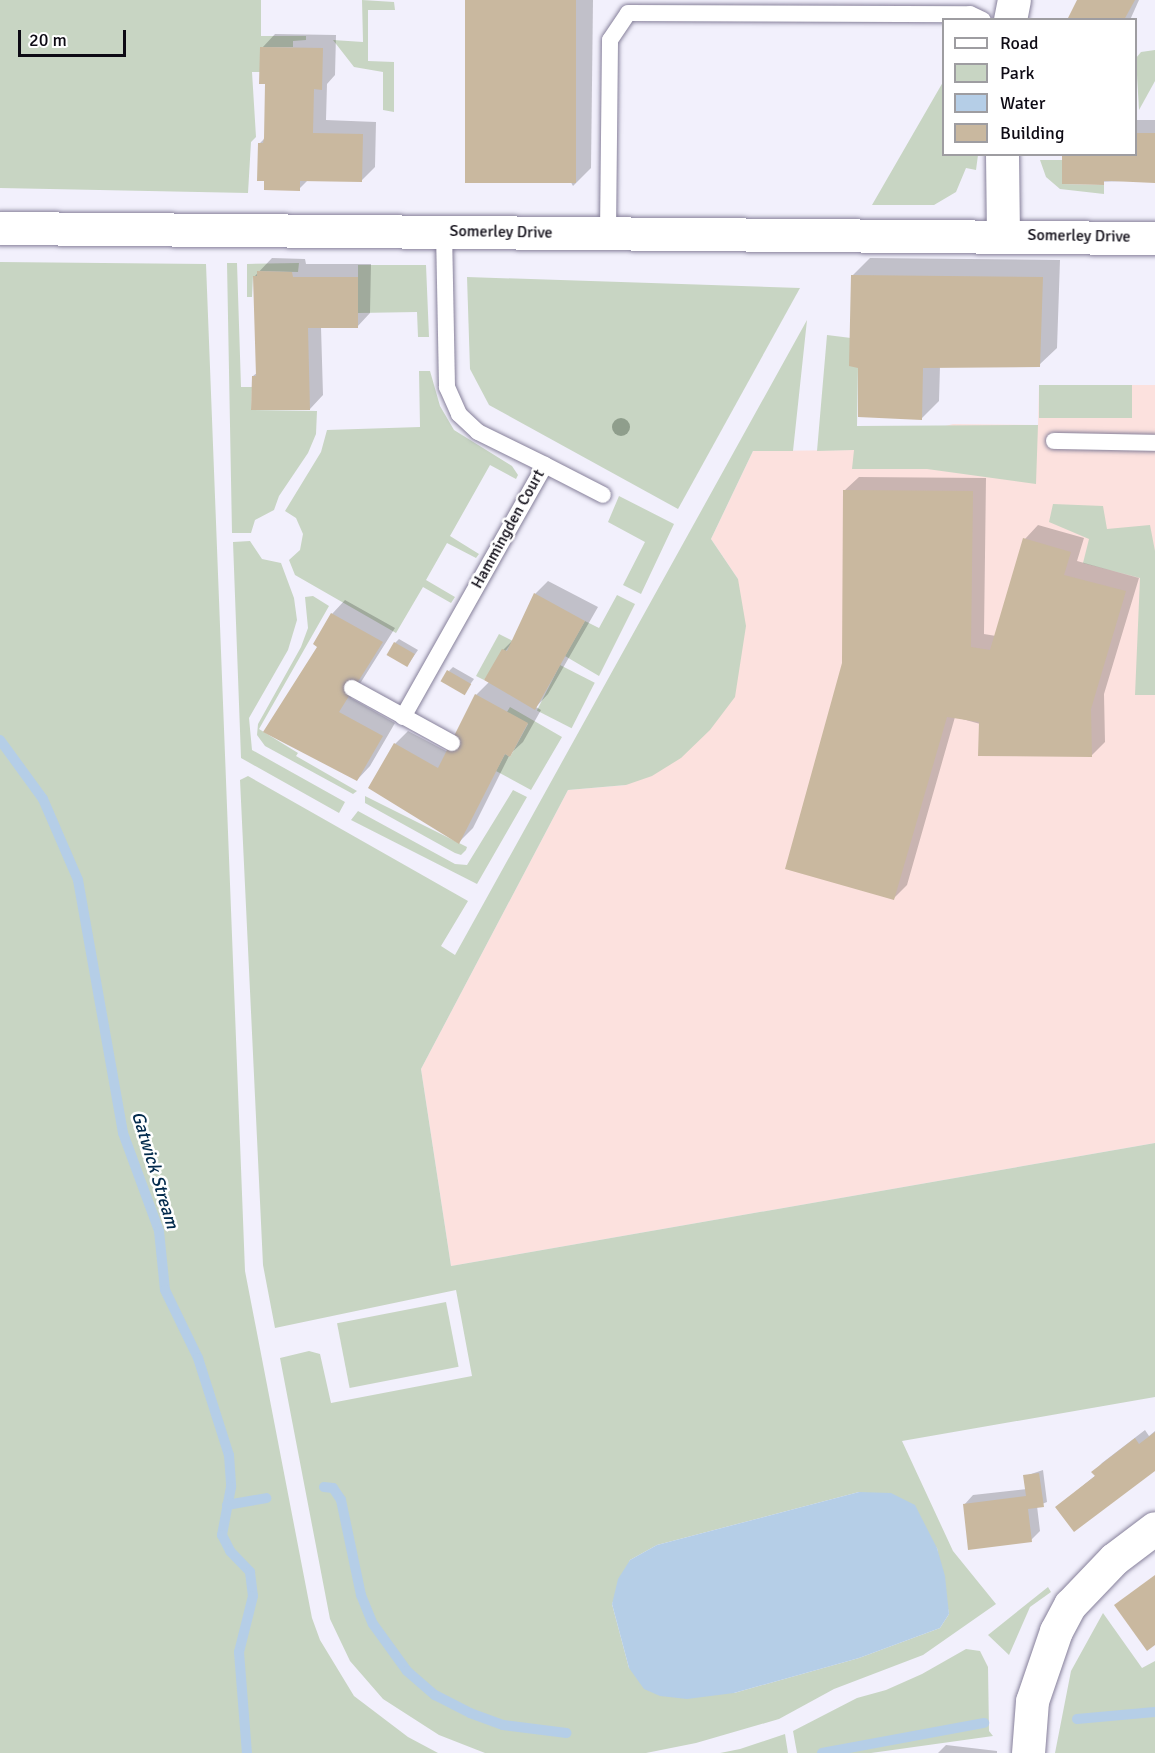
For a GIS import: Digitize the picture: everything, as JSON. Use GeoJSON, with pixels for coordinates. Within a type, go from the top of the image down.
{"type":"FeatureCollection","features":[{"type":"Feature","properties":{"kind":"street"},"geometry":{"type":"LineString","coordinates":[[1010,18],[1014,0]]}},
{"type":"Feature","properties":{"kind":"street"},"geometry":{"type":"LineString","coordinates":[[1002,156],[1003,235]]}},
{"type":"Feature","properties":{"kind":"street","name":"Somerley Drive"},"geometry":{"type":"LineString","coordinates":[[0,228],[1155,238]]}},
{"type":"Feature","properties":{"kind":"street"},"geometry":{"type":"LineString","coordinates":[[1028,1753],[1032,1701],[1056,1631],[1070,1605],[1114,1559],[1155,1528]]}},
{"type":"Feature","properties":{"kind":"lane"},"geometry":{"type":"LineString","coordinates":[[608,233],[610,40],[628,13],[970,14],[979,18]]}},
{"type":"Feature","properties":{"kind":"lane","name":"Hammingden Court"},"geometry":{"type":"LineString","coordinates":[[403,717],[545,465],[478,432],[459,414],[451,396],[445,359],[444,231]]}},
{"type":"Feature","properties":{"kind":"lane"},"geometry":{"type":"LineString","coordinates":[[1054,441],[1155,443]]}},
{"type":"Feature","properties":{"kind":"lane"},"geometry":{"type":"LineString","coordinates":[[545,465],[603,495]]}},
{"type":"Feature","properties":{"kind":"lane"},"geometry":{"type":"LineString","coordinates":[[352,688],[452,743]]}},
{"type":"Feature","properties":{"kind":"shaded area"},"geometry":{"type":"Polygon","coordinates":[[[1039,385],[1155,385],[1155,1143],[451,1266],[421,1069],[568,790],[626,785],[738,579],[711,539],[753,451],[854,450],[953,424],[1038,425],[1039,385]]]}},
{"type":"Feature","properties":{"kind":"green space"},"geometry":{"type":"Polygon","coordinates":[[[0,0],[261,0],[261,36],[306,36],[306,40],[293,41],[293,47],[260,47],[260,72],[252,72],[256,137],[251,142],[248,193],[0,188],[0,0]]]}},
{"type":"Feature","properties":{"kind":"green space"},"geometry":{"type":"Polygon","coordinates":[[[362,0],[394,2],[395,10],[368,10],[368,61],[394,62],[394,112],[383,110],[383,72],[354,67],[333,40],[363,42],[362,0]]]}},
{"type":"Feature","properties":{"kind":"green space"},"geometry":{"type":"Polygon","coordinates":[[[1155,50],[1155,81],[1139,110],[1137,57],[1141,52],[1155,50]]]}},
{"type":"Feature","properties":{"kind":"green space"},"geometry":{"type":"Polygon","coordinates":[[[942,84],[942,156],[978,156],[976,170],[966,168],[956,192],[934,205],[872,205],[942,84]]]}},
{"type":"Feature","properties":{"kind":"green space"},"geometry":{"type":"Polygon","coordinates":[[[1040,160],[1062,160],[1062,184],[1104,185],[1104,194],[1060,189],[1046,177],[1040,160]]]}},
{"type":"Feature","properties":{"kind":"green space"},"geometry":{"type":"Polygon","coordinates":[[[0,262],[206,264],[245,1271],[312,1618],[320,1640],[354,1696],[408,1737],[438,1753],[0,1753],[0,262]]]}},
{"type":"Feature","properties":{"kind":"green space"},"geometry":{"type":"Polygon","coordinates":[[[227,263],[237,263],[241,387],[252,387],[251,410],[317,411],[316,434],[308,453],[279,496],[274,510],[255,520],[251,533],[232,533],[227,263]]]}},
{"type":"Feature","properties":{"kind":"green space"},"geometry":{"type":"Polygon","coordinates":[[[299,263],[298,272],[257,271],[257,276],[253,276],[252,297],[247,297],[247,264],[299,263]]]}},
{"type":"Feature","properties":{"kind":"green space"},"geometry":{"type":"Polygon","coordinates":[[[358,265],[426,265],[429,337],[418,337],[417,312],[358,313],[358,265]]]}},
{"type":"Feature","properties":{"kind":"green space"},"geometry":{"type":"Polygon","coordinates":[[[467,277],[800,288],[678,509],[489,405],[470,369],[467,277]]]}},
{"type":"Feature","properties":{"kind":"green space"},"geometry":{"type":"Polygon","coordinates":[[[807,320],[793,451],[753,451],[711,539],[738,579],[746,626],[735,697],[710,730],[681,758],[652,776],[626,785],[568,790],[421,1069],[451,1266],[1155,1143],[1155,1397],[902,1441],[953,1551],[996,1604],[923,1655],[834,1689],[779,1719],[696,1743],[646,1753],[485,1753],[439,1735],[383,1699],[350,1661],[330,1619],[280,1358],[309,1351],[320,1354],[331,1403],[472,1376],[456,1290],[275,1328],[263,1265],[240,780],[248,776],[468,901],[441,946],[455,955],[807,320]],[[859,1492],[657,1545],[630,1560],[612,1604],[629,1668],[734,1693],[859,1658],[940,1628],[949,1614],[937,1548],[859,1492]]]}},
{"type":"Feature","properties":{"kind":"green space"},"geometry":{"type":"Polygon","coordinates":[[[827,335],[851,338],[858,368],[857,426],[1038,425],[1036,484],[927,469],[852,469],[854,450],[817,451],[827,335]]]}},
{"type":"Feature","properties":{"kind":"green space"},"geometry":{"type":"Polygon","coordinates":[[[419,371],[430,371],[440,406],[454,430],[512,466],[518,475],[516,479],[490,465],[450,536],[479,554],[476,558],[447,543],[426,580],[455,597],[451,603],[423,587],[396,633],[295,575],[289,560],[300,550],[303,534],[296,518],[285,511],[321,452],[327,430],[420,427],[419,371]]]}},
{"type":"Feature","properties":{"kind":"green space"},"geometry":{"type":"Polygon","coordinates":[[[1039,385],[1132,385],[1132,418],[1039,418],[1039,385]]]}},
{"type":"Feature","properties":{"kind":"green space"},"geometry":{"type":"Polygon","coordinates":[[[619,496],[674,524],[641,594],[623,585],[645,542],[608,522],[619,496]]]}},
{"type":"Feature","properties":{"kind":"green space"},"geometry":{"type":"Polygon","coordinates":[[[1053,504],[1103,506],[1107,529],[1150,525],[1155,551],[1155,695],[1135,695],[1140,578],[1083,563],[1089,539],[1049,522],[1053,504]]]}},
{"type":"Feature","properties":{"kind":"green space"},"geometry":{"type":"Polygon","coordinates":[[[250,541],[262,559],[281,563],[294,598],[297,620],[288,650],[249,718],[252,750],[345,802],[339,813],[241,758],[233,542],[250,541]]]}},
{"type":"Feature","properties":{"kind":"green space"},"geometry":{"type":"Polygon","coordinates":[[[617,595],[635,604],[599,676],[565,656],[585,621],[599,628],[617,595]]]}},
{"type":"Feature","properties":{"kind":"green space"},"geometry":{"type":"Polygon","coordinates":[[[313,596],[329,606],[259,729],[298,753],[296,756],[357,791],[353,794],[265,746],[257,735],[258,724],[301,647],[308,628],[305,597],[313,596]]]}},
{"type":"Feature","properties":{"kind":"green space"},"geometry":{"type":"Polygon","coordinates":[[[499,634],[513,641],[484,680],[476,676],[499,634]]]}},
{"type":"Feature","properties":{"kind":"green space"},"geometry":{"type":"Polygon","coordinates":[[[560,665],[595,683],[572,728],[537,710],[560,665]]]}},
{"type":"Feature","properties":{"kind":"green space"},"geometry":{"type":"Polygon","coordinates":[[[510,707],[562,737],[531,790],[496,771],[505,754],[510,757],[528,724],[507,712],[510,707]]]}},
{"type":"Feature","properties":{"kind":"green space"},"geometry":{"type":"Polygon","coordinates":[[[513,790],[527,797],[477,884],[351,820],[358,811],[455,864],[467,865],[513,790]]]}},
{"type":"Feature","properties":{"kind":"green space"},"geometry":{"type":"Polygon","coordinates":[[[365,796],[467,847],[466,850],[461,855],[455,853],[365,803],[365,796]]]}},
{"type":"Feature","properties":{"kind":"green space"},"geometry":{"type":"Polygon","coordinates":[[[446,1302],[459,1367],[350,1388],[337,1323],[446,1302]]]}},
{"type":"Feature","properties":{"kind":"green space"},"geometry":{"type":"Polygon","coordinates":[[[1048,1587],[1051,1592],[1030,1607],[1009,1655],[988,1635],[1048,1587]]]}},
{"type":"Feature","properties":{"kind":"green space"},"geometry":{"type":"Polygon","coordinates":[[[1103,1613],[1142,1668],[1155,1661],[1155,1753],[1055,1753],[1071,1671],[1103,1613]]]}},
{"type":"Feature","properties":{"kind":"green space"},"geometry":{"type":"Polygon","coordinates":[[[966,1649],[980,1651],[988,1667],[989,1731],[993,1736],[871,1753],[797,1753],[793,1731],[857,1698],[886,1690],[922,1674],[966,1649]]]}},
{"type":"Feature","properties":{"kind":"green space"},"geometry":{"type":"Polygon","coordinates":[[[785,1734],[788,1753],[720,1753],[740,1749],[785,1734]]]}},
{"type":"Feature","properties":{"kind":"water"},"geometry":{"type":"Polygon","coordinates":[[[859,1492],[891,1493],[915,1505],[937,1548],[945,1576],[949,1614],[940,1628],[859,1658],[734,1693],[687,1699],[660,1696],[644,1689],[629,1668],[612,1604],[618,1579],[630,1560],[657,1545],[859,1492]]]}},
{"type":"Feature","properties":{"kind":"building"},"geometry":{"type":"Polygon","coordinates":[[[465,0],[576,0],[576,183],[465,183],[465,0]]]}},
{"type":"Feature","properties":{"kind":"building"},"geometry":{"type":"Polygon","coordinates":[[[1077,0],[1135,0],[1125,18],[1068,18],[1077,0]]]}},
{"type":"Feature","properties":{"kind":"building"},"geometry":{"type":"Polygon","coordinates":[[[260,47],[323,48],[322,90],[314,89],[313,133],[363,134],[362,182],[300,181],[300,191],[264,190],[264,181],[257,181],[258,143],[263,143],[264,138],[265,84],[259,84],[260,47]]]}},
{"type":"Feature","properties":{"kind":"building"},"geometry":{"type":"Polygon","coordinates":[[[1137,133],[1155,133],[1155,183],[1104,181],[1104,185],[1062,184],[1062,156],[1137,156],[1137,133]]]}},
{"type":"Feature","properties":{"kind":"building"},"geometry":{"type":"Polygon","coordinates":[[[257,271],[292,272],[293,277],[358,277],[358,328],[308,328],[310,410],[251,410],[252,376],[256,376],[253,276],[257,276],[257,271]]]}},
{"type":"Feature","properties":{"kind":"building"},"geometry":{"type":"Polygon","coordinates":[[[851,275],[1043,277],[1040,367],[923,368],[922,420],[858,417],[858,368],[849,366],[851,275]]]}},
{"type":"Feature","properties":{"kind":"building"},"geometry":{"type":"Polygon","coordinates":[[[843,490],[973,491],[971,647],[990,650],[1023,538],[1071,552],[1064,575],[1126,591],[1091,709],[1092,757],[978,756],[979,722],[947,717],[894,900],[785,869],[842,663],[843,490]]]}},
{"type":"Feature","properties":{"kind":"building"},"geometry":{"type":"Polygon","coordinates":[[[534,593],[585,621],[535,710],[484,680],[502,649],[507,651],[534,593]]]}},
{"type":"Feature","properties":{"kind":"building"},"geometry":{"type":"Polygon","coordinates":[[[331,613],[383,642],[339,712],[383,736],[357,781],[263,732],[317,647],[313,644],[331,613]]]}},
{"type":"Feature","properties":{"kind":"building"},"geometry":{"type":"Polygon","coordinates":[[[394,642],[415,654],[407,667],[386,655],[394,642]]]}},
{"type":"Feature","properties":{"kind":"building"},"geometry":{"type":"Polygon","coordinates":[[[447,670],[471,684],[465,695],[440,681],[447,670]]]}},
{"type":"Feature","properties":{"kind":"building"},"geometry":{"type":"Polygon","coordinates":[[[475,694],[528,723],[510,757],[505,754],[459,844],[368,788],[394,743],[438,768],[475,694]]]}},
{"type":"Feature","properties":{"kind":"building"},"geometry":{"type":"Polygon","coordinates":[[[1155,1432],[1155,1471],[1074,1532],[1055,1507],[1095,1476],[1091,1472],[1135,1438],[1139,1444],[1155,1432]]]}},
{"type":"Feature","properties":{"kind":"building"},"geometry":{"type":"Polygon","coordinates":[[[1039,1473],[1044,1507],[1028,1509],[1032,1542],[968,1550],[963,1504],[1026,1496],[1023,1475],[1039,1473]]]}},
{"type":"Feature","properties":{"kind":"building"},"geometry":{"type":"Polygon","coordinates":[[[1155,1575],[1155,1645],[1147,1651],[1114,1605],[1155,1575]]]}},
{"type":"Feature","properties":{"kind":"waterway","name":"Gatwick Stream"},"geometry":{"type":"LineString","coordinates":[[0,740],[43,799],[78,880],[123,1133],[159,1231],[165,1290],[198,1358],[229,1455],[231,1487],[222,1535],[230,1551],[250,1572],[253,1596],[239,1652],[247,1753]]}},
{"type":"Feature","properties":{"kind":"waterway"},"geometry":{"type":"LineString","coordinates":[[324,1487],[333,1488],[341,1500],[361,1595],[373,1624],[407,1671],[435,1695],[470,1713],[503,1725],[566,1733]]}},
{"type":"Feature","properties":{"kind":"waterway"},"geometry":{"type":"LineString","coordinates":[[227,1505],[266,1498]]}},
{"type":"Feature","properties":{"kind":"waterway"},"geometry":{"type":"LineString","coordinates":[[1077,1719],[1155,1712]]}},
{"type":"Feature","properties":{"kind":"waterway"},"geometry":{"type":"LineString","coordinates":[[822,1753],[984,1723]]}}]}
